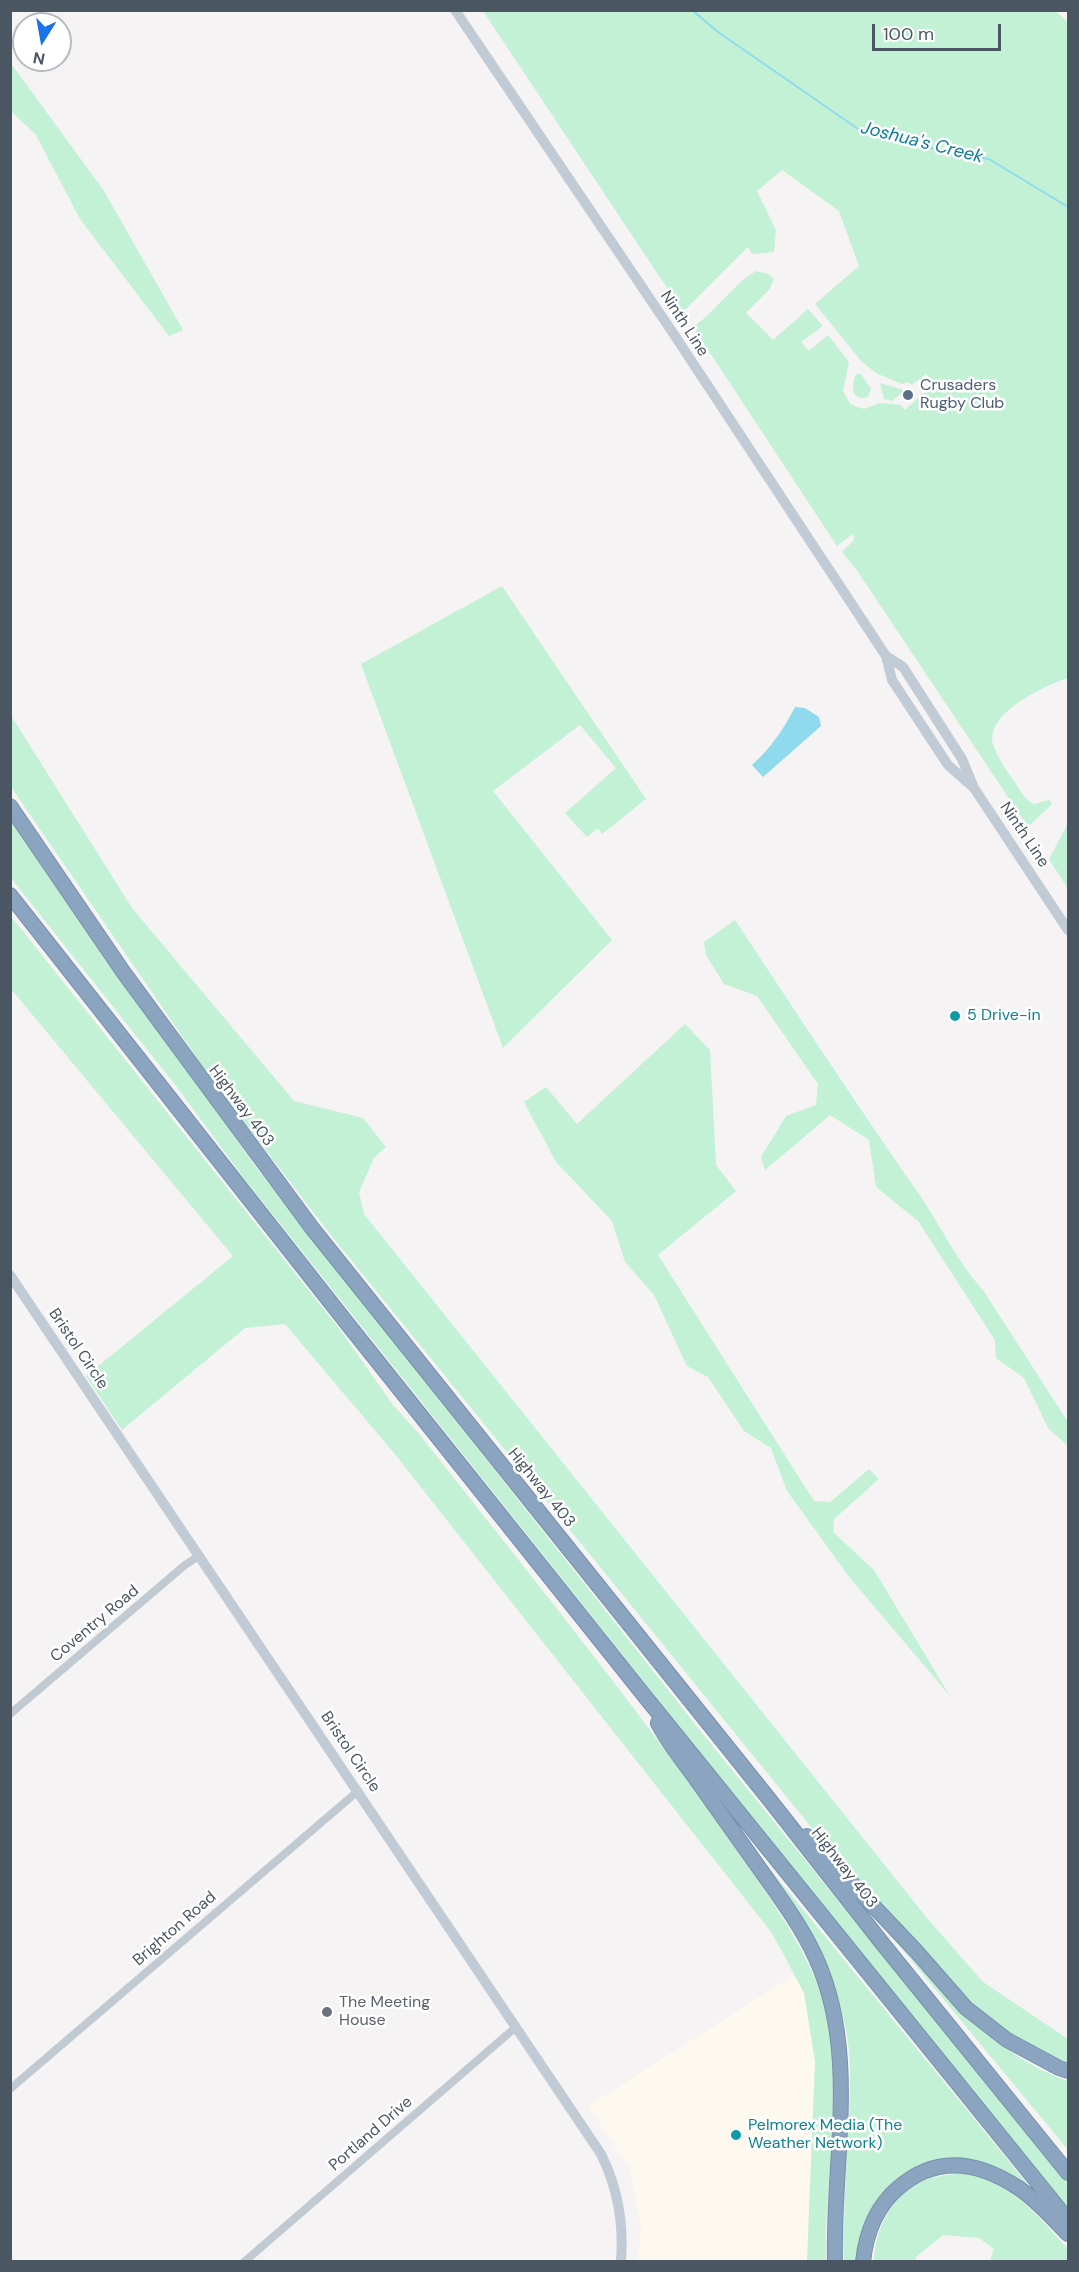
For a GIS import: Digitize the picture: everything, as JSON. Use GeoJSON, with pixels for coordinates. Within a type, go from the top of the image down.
{"type":"FeatureCollection","features":[{"type":"Feature","properties":{"kind":"highway","name":"Highway 403"},"geometry":{"type":"LineString","coordinates":[[10,806],[124,973],[312,1228],[1068,2173]]}},
{"type":"Feature","properties":{"kind":"highway"},"geometry":{"type":"LineString","coordinates":[[10,895],[647,1699],[1068,2220]]}},
{"type":"Feature","properties":{"kind":"highway"},"geometry":{"type":"LineString","coordinates":[[647,1699],[661,1729],[787,1907],[815,1956],[831,2002],[839,2041],[840,2082],[834,2226],[835,2262]]}},
{"type":"Feature","properties":{"kind":"highway"},"geometry":{"type":"LineString","coordinates":[[769,1799],[820,1848],[966,2008],[1007,2040],[1068,2071]]}},
{"type":"Feature","properties":{"kind":"highway"},"geometry":{"type":"LineString","coordinates":[[863,2262],[870,2227],[892,2193],[918,2173],[948,2165],[973,2167],[996,2175],[1019,2188],[1068,2234]]}},
{"type":"Feature","properties":{"kind":"main road","name":"Ninth Line"},"geometry":{"type":"LineString","coordinates":[[455,10],[673,333],[886,656],[892,680],[948,765],[974,788]]}},
{"type":"Feature","properties":{"kind":"main road","name":"Ninth Line"},"geometry":{"type":"LineString","coordinates":[[886,656],[903,667],[962,759],[974,788],[1068,930]]}},
{"type":"Feature","properties":{"kind":"main road","name":"Bristol Circle"},"geometry":{"type":"LineString","coordinates":[[10,1275],[598,2148],[615,2186],[620,2212],[621,2262]]}},
{"type":"Feature","properties":{"kind":"street","name":"Coventry Road"},"geometry":{"type":"LineString","coordinates":[[10,1714],[185,1565],[199,1556]]}},
{"type":"Feature","properties":{"kind":"street","name":"Brighton Road"},"geometry":{"type":"LineString","coordinates":[[10,2089],[358,1791]]}},
{"type":"Feature","properties":{"kind":"street","name":"Portland Drive"},"geometry":{"type":"LineString","coordinates":[[244,2262],[516,2028]]}},
{"type":"Feature","properties":{"kind":"shaded area"},"geometry":{"type":"Polygon","coordinates":[[[794,1975],[804,1993],[815,2061],[807,2261],[638,2261],[641,2229],[631,2171],[588,2106],[794,1975]]]}},
{"type":"Feature","properties":{"kind":"green space"},"geometry":{"type":"Polygon","coordinates":[[[483,11],[1055,11],[1068,22],[1068,678],[1031,694],[1018,703],[997,724],[993,735],[997,754],[1026,799],[1034,804],[1049,800],[1052,804],[1028,827],[856,569],[842,552],[854,540],[853,534],[837,546],[693,327],[747,277],[756,271],[768,274],[774,279],[769,290],[746,313],[773,340],[808,309],[823,326],[801,342],[809,351],[828,335],[849,362],[843,391],[850,404],[864,409],[880,403],[901,405],[905,410],[934,383],[926,374],[912,385],[908,382],[902,384],[876,373],[862,362],[815,304],[859,266],[839,211],[782,170],[757,191],[776,230],[774,252],[752,254],[748,247],[683,312],[483,11]]]}},
{"type":"Feature","properties":{"kind":"green space"},"geometry":{"type":"Polygon","coordinates":[[[10,62],[12,72],[17,72],[104,191],[183,330],[169,336],[80,219],[36,135],[11,111],[10,62]]]}},
{"type":"Feature","properties":{"kind":"green space"},"geometry":{"type":"Polygon","coordinates":[[[856,374],[861,374],[871,389],[868,397],[862,398],[855,395],[853,383],[856,374]]]}},
{"type":"Feature","properties":{"kind":"green space"},"geometry":{"type":"Polygon","coordinates":[[[880,383],[904,391],[892,401],[884,399],[880,383]]]}},
{"type":"Feature","properties":{"kind":"green space"},"geometry":{"type":"Polygon","coordinates":[[[502,586],[646,799],[602,834],[598,828],[587,837],[565,813],[616,768],[580,725],[493,791],[612,940],[503,1048],[361,664],[502,586]]]}},
{"type":"Feature","properties":{"kind":"green space"},"geometry":{"type":"Polygon","coordinates":[[[10,714],[132,908],[294,1101],[363,1118],[386,1147],[374,1158],[359,1192],[364,1214],[927,1918],[983,1982],[1068,2039],[1068,2069],[1007,2035],[958,1989],[811,1827],[334,1239],[217,1087],[11,787],[10,714]]]}},
{"type":"Feature","properties":{"kind":"green space"},"geometry":{"type":"Polygon","coordinates":[[[10,817],[255,1166],[698,1728],[1068,2184],[1068,2210],[683,1731],[243,1177],[180,1091],[11,878],[10,817]]]}},
{"type":"Feature","properties":{"kind":"green space"},"geometry":{"type":"Polygon","coordinates":[[[1068,823],[1068,889],[1049,859],[1068,823]]]}},
{"type":"Feature","properties":{"kind":"green space"},"geometry":{"type":"Polygon","coordinates":[[[10,915],[341,1331],[393,1405],[420,1435],[610,1677],[719,1825],[793,1936],[817,1983],[831,2037],[834,2101],[826,2261],[807,2261],[815,2061],[804,1993],[772,1933],[394,1453],[285,1324],[245,1328],[122,1430],[86,1376],[233,1256],[11,989],[10,915]]]}},
{"type":"Feature","properties":{"kind":"green space"},"geometry":{"type":"Polygon","coordinates":[[[735,920],[919,1194],[957,1256],[983,1290],[1068,1422],[1068,1446],[1048,1428],[1024,1378],[996,1358],[995,1340],[918,1221],[876,1187],[869,1140],[830,1115],[765,1170],[761,1157],[786,1116],[816,1105],[818,1084],[757,996],[724,984],[706,955],[704,942],[735,920]]]}},
{"type":"Feature","properties":{"kind":"green space"},"geometry":{"type":"Polygon","coordinates":[[[685,1024],[710,1050],[716,1165],[736,1191],[658,1255],[814,1501],[830,1502],[869,1469],[879,1479],[834,1519],[833,1532],[874,1570],[950,1696],[850,1578],[787,1491],[771,1448],[744,1431],[708,1377],[687,1366],[654,1295],[625,1262],[612,1221],[556,1162],[524,1102],[546,1087],[577,1124],[685,1024]]]}},
{"type":"Feature","properties":{"kind":"green space"},"geometry":{"type":"Polygon","coordinates":[[[773,1873],[1043,2203],[955,2160],[888,2190],[858,2261],[844,2261],[850,2083],[847,2035],[835,1991],[818,1950],[796,1911],[771,1874],[773,1873]]]}},
{"type":"Feature","properties":{"kind":"green space"},"geometry":{"type":"Polygon","coordinates":[[[878,1920],[941,1990],[987,2034],[1012,2053],[1039,2069],[1068,2081],[1068,2150],[878,1920]]]}},
{"type":"Feature","properties":{"kind":"green space"},"geometry":{"type":"Polygon","coordinates":[[[955,2174],[969,2174],[992,2181],[1017,2197],[1068,2249],[1068,2261],[990,2261],[994,2249],[979,2238],[943,2235],[915,2258],[916,2261],[874,2262],[878,2235],[889,2210],[897,2199],[918,2183],[955,2174]]]}},
{"type":"Feature","properties":{"kind":"water"},"geometry":{"type":"Polygon","coordinates":[[[795,707],[805,708],[819,717],[821,726],[763,777],[752,765],[776,738],[795,707]]]}},
{"type":"Feature","properties":{"kind":"waterway","name":"Joshua's Creek"},"geometry":{"type":"LineString","coordinates":[[692,10],[718,32],[861,131],[944,151],[989,159],[1068,207]]}},
{"type":"Feature","properties":{"kind":"place","name":"Crusaders Rugby Club"},"geometry":{"type":"Point","coordinates":[908,395]}},
{"type":"Feature","properties":{"kind":"place","name":"5 Drive-in"},"geometry":{"type":"Point","coordinates":[955,1016]}},
{"type":"Feature","properties":{"kind":"place","name":"The Meeting House"},"geometry":{"type":"Point","coordinates":[327,2012]}},
{"type":"Feature","properties":{"kind":"place","name":"Pelmorex Media (The Weather Network)"},"geometry":{"type":"Point","coordinates":[736,2135]}}]}
